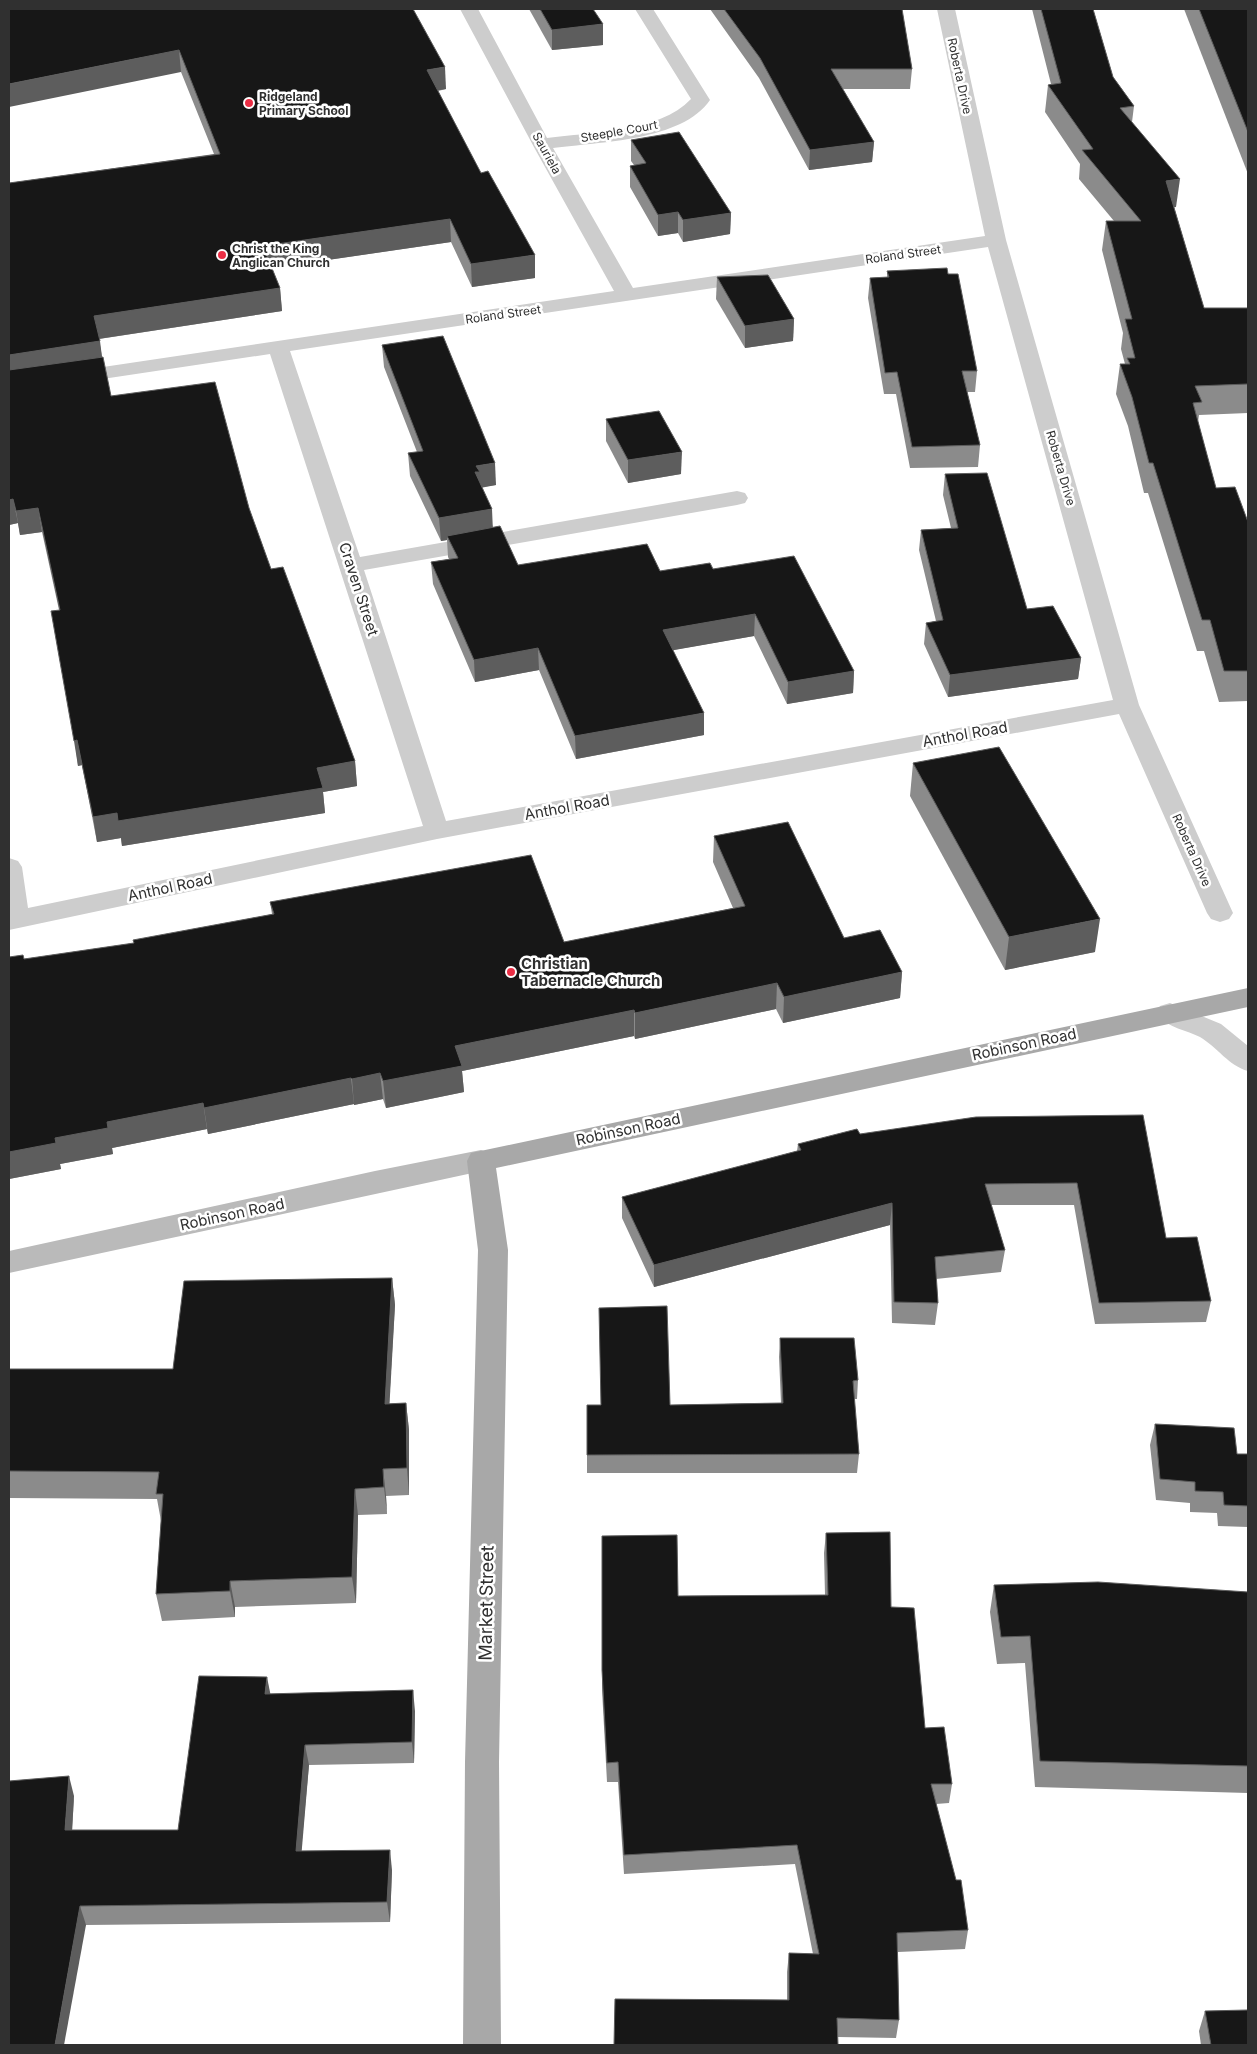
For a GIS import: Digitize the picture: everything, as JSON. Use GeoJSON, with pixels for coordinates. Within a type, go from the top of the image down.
{"type":"FeatureCollection","features":[{"type":"Feature","properties":{"kind":"main road","name":"Robinson Road"},"geometry":{"type":"LineString","coordinates":[[9,1262],[374,1182],[481,1161],[1248,996]]}},
{"type":"Feature","properties":{"kind":"main road","name":"Market Street"},"geometry":{"type":"LineString","coordinates":[[481,1161],[493,1250],[482,1762],[482,2045]]}},
{"type":"Feature","properties":{"kind":"street","name":"Sauriela"},"geometry":{"type":"LineString","coordinates":[[469,9],[627,295]]}},
{"type":"Feature","properties":{"kind":"street","name":"Steeple Court"},"geometry":{"type":"LineString","coordinates":[[542,144],[634,131],[661,125],[687,114],[702,100],[644,9]]}},
{"type":"Feature","properties":{"kind":"street","name":"Roberta Drive"},"geometry":{"type":"LineString","coordinates":[[946,9],[996,240],[1127,705],[1220,913]]}},
{"type":"Feature","properties":{"kind":"street","name":"Roland Street"},"geometry":{"type":"LineString","coordinates":[[9,387],[996,240]]}},
{"type":"Feature","properties":{"kind":"street","name":"Craven Street"},"geometry":{"type":"LineString","coordinates":[[278,347],[437,831]]}},
{"type":"Feature","properties":{"kind":"street"},"geometry":{"type":"LineString","coordinates":[[351,565],[737,498]]}},
{"type":"Feature","properties":{"kind":"street","name":"Anthol Road"},"geometry":{"type":"LineString","coordinates":[[12,920],[437,831],[1127,705]]}},
{"type":"Feature","properties":{"kind":"street"},"geometry":{"type":"LineString","coordinates":[[9,867],[12,920]]}},
{"type":"Feature","properties":{"kind":"street"},"geometry":{"type":"LineString","coordinates":[[1170,1013],[1211,1030],[1248,1062]]}},
{"type":"Feature","properties":{"kind":"building"},"geometry":{"type":"Polygon","coordinates":[[[9,9],[413,9],[445,67],[427,70],[481,173],[488,171],[535,255],[471,264],[450,219],[263,246],[280,288],[94,316],[100,341],[9,355],[9,183],[220,154],[179,50],[9,84],[9,9]]]}},
{"type":"Feature","properties":{"kind":"building"},"geometry":{"type":"Polygon","coordinates":[[[540,9],[593,9],[603,24],[552,30],[540,9]]]}},
{"type":"Feature","properties":{"kind":"building"},"geometry":{"type":"Polygon","coordinates":[[[724,9],[902,9],[912,69],[831,69],[874,142],[810,150],[760,58],[724,9]]]}},
{"type":"Feature","properties":{"kind":"building"},"geometry":{"type":"Polygon","coordinates":[[[1041,9],[1093,9],[1113,77],[1134,106],[1120,108],[1180,179],[1166,181],[1204,308],[1248,308],[1248,384],[1195,386],[1202,402],[1193,403],[1216,488],[1235,487],[1248,522],[1248,671],[1224,671],[1210,620],[1202,620],[1153,463],[1149,463],[1132,397],[1120,364],[1130,364],[1127,358],[1135,358],[1125,319],[1132,319],[1106,221],[1141,221],[1082,150],[1093,149],[1048,85],[1061,83],[1041,9]]]}},
{"type":"Feature","properties":{"kind":"building"},"geometry":{"type":"Polygon","coordinates":[[[1199,9],[1248,9],[1248,132],[1199,9]]]}},
{"type":"Feature","properties":{"kind":"building"},"geometry":{"type":"Polygon","coordinates":[[[679,132],[731,213],[683,220],[678,212],[658,215],[630,166],[646,163],[631,140],[679,132]]]}},
{"type":"Feature","properties":{"kind":"building"},"geometry":{"type":"Polygon","coordinates":[[[947,268],[948,274],[958,274],[977,371],[962,371],[980,445],[912,447],[897,372],[885,373],[870,278],[889,277],[887,271],[947,268]]]}},
{"type":"Feature","properties":{"kind":"building"},"geometry":{"type":"Polygon","coordinates":[[[768,275],[794,319],[745,326],[717,277],[768,275]]]}},
{"type":"Feature","properties":{"kind":"building"},"geometry":{"type":"Polygon","coordinates":[[[443,336],[495,463],[476,466],[480,472],[475,472],[492,509],[439,518],[408,453],[423,451],[382,345],[443,336]]]}},
{"type":"Feature","properties":{"kind":"building"},"geometry":{"type":"Polygon","coordinates":[[[103,357],[111,396],[215,382],[249,508],[271,569],[283,567],[355,761],[317,768],[323,788],[118,821],[117,813],[93,817],[77,740],[74,741],[51,611],[60,610],[38,508],[16,511],[13,499],[9,500],[9,370],[103,357]]]}},
{"type":"Feature","properties":{"kind":"building"},"geometry":{"type":"Polygon","coordinates":[[[659,411],[682,452],[628,460],[606,419],[659,411]]]}},
{"type":"Feature","properties":{"kind":"building"},"geometry":{"type":"Polygon","coordinates":[[[987,473],[1027,609],[1053,606],[1081,658],[950,675],[926,623],[943,620],[921,530],[958,528],[945,474],[987,473]]]}},
{"type":"Feature","properties":{"kind":"building"},"geometry":{"type":"Polygon","coordinates":[[[500,526],[518,565],[647,544],[660,571],[710,563],[713,569],[794,556],[854,671],[788,682],[755,614],[663,630],[704,713],[575,736],[538,648],[474,660],[431,562],[458,558],[447,536],[500,526]]]}},
{"type":"Feature","properties":{"kind":"building"},"geometry":{"type":"Polygon","coordinates":[[[999,747],[1100,919],[1009,937],[913,763],[999,747]]]}},
{"type":"Feature","properties":{"kind":"building"},"geometry":{"type":"Polygon","coordinates":[[[788,822],[844,938],[880,930],[902,972],[784,997],[777,983],[635,1013],[634,1010],[455,1046],[462,1066],[383,1081],[380,1073],[204,1108],[203,1103],[107,1122],[108,1128],[55,1138],[56,1143],[9,1152],[9,957],[23,955],[24,959],[134,943],[133,940],[274,914],[270,902],[531,855],[564,942],[745,906],[714,836],[788,822]]]}},
{"type":"Feature","properties":{"kind":"building"},"geometry":{"type":"Polygon","coordinates":[[[1143,1115],[1166,1238],[1197,1237],[1211,1301],[1099,1303],[1077,1183],[985,1184],[1005,1250],[935,1257],[938,1303],[894,1302],[892,1203],[654,1265],[622,1197],[801,1150],[798,1144],[857,1129],[860,1134],[976,1117],[1143,1115]]]}},
{"type":"Feature","properties":{"kind":"building"},"geometry":{"type":"Polygon","coordinates":[[[392,1278],[385,1404],[406,1403],[407,1468],[383,1469],[384,1487],[355,1489],[352,1577],[230,1581],[230,1591],[156,1594],[163,1494],[156,1494],[159,1472],[9,1471],[9,1369],[173,1369],[184,1281],[392,1278]]]}},
{"type":"Feature","properties":{"kind":"building"},"geometry":{"type":"Polygon","coordinates":[[[667,1306],[670,1405],[783,1403],[780,1338],[854,1338],[858,1380],[853,1381],[859,1454],[587,1455],[587,1405],[601,1405],[599,1308],[667,1306]]]}},
{"type":"Feature","properties":{"kind":"building"},"geometry":{"type":"Polygon","coordinates":[[[1155,1424],[1234,1428],[1237,1454],[1248,1454],[1248,1506],[1224,1505],[1223,1492],[1195,1491],[1195,1482],[1160,1479],[1155,1424]]]}},
{"type":"Feature","properties":{"kind":"building"},"geometry":{"type":"Polygon","coordinates":[[[890,1532],[891,1607],[914,1608],[925,1728],[944,1727],[952,1784],[931,1784],[956,1880],[961,1880],[968,1930],[897,1933],[899,2020],[837,2018],[838,2045],[614,2045],[615,1999],[789,2000],[789,1953],[819,1954],[797,1845],[624,1855],[618,1762],[607,1763],[602,1670],[602,1536],[677,1535],[678,1596],[828,1595],[826,1533],[890,1532]]]}},
{"type":"Feature","properties":{"kind":"building"},"geometry":{"type":"Polygon","coordinates":[[[1098,1582],[1248,1592],[1248,1766],[1040,1761],[1030,1636],[1001,1637],[994,1585],[1098,1582]]]}},
{"type":"Feature","properties":{"kind":"building"},"geometry":{"type":"Polygon","coordinates":[[[199,1676],[267,1677],[265,1694],[413,1690],[412,1742],[305,1745],[296,1851],[390,1850],[387,1902],[80,1906],[55,2045],[9,2045],[9,1781],[69,1776],[65,1830],[178,1830],[199,1676]]]}},
{"type":"Feature","properties":{"kind":"building"},"geometry":{"type":"Polygon","coordinates":[[[1248,2010],[1248,2045],[1211,2045],[1205,2011],[1248,2010]]]}},
{"type":"Feature","properties":{"kind":"place","name":"Ridgeland Primary School"},"geometry":{"type":"Point","coordinates":[249,103]}},
{"type":"Feature","properties":{"kind":"place","name":"Christ the King Anglican Church"},"geometry":{"type":"Point","coordinates":[222,255]}},
{"type":"Feature","properties":{"kind":"place","name":"Christian Tabernacle Church"},"geometry":{"type":"Point","coordinates":[511,972]}}]}
